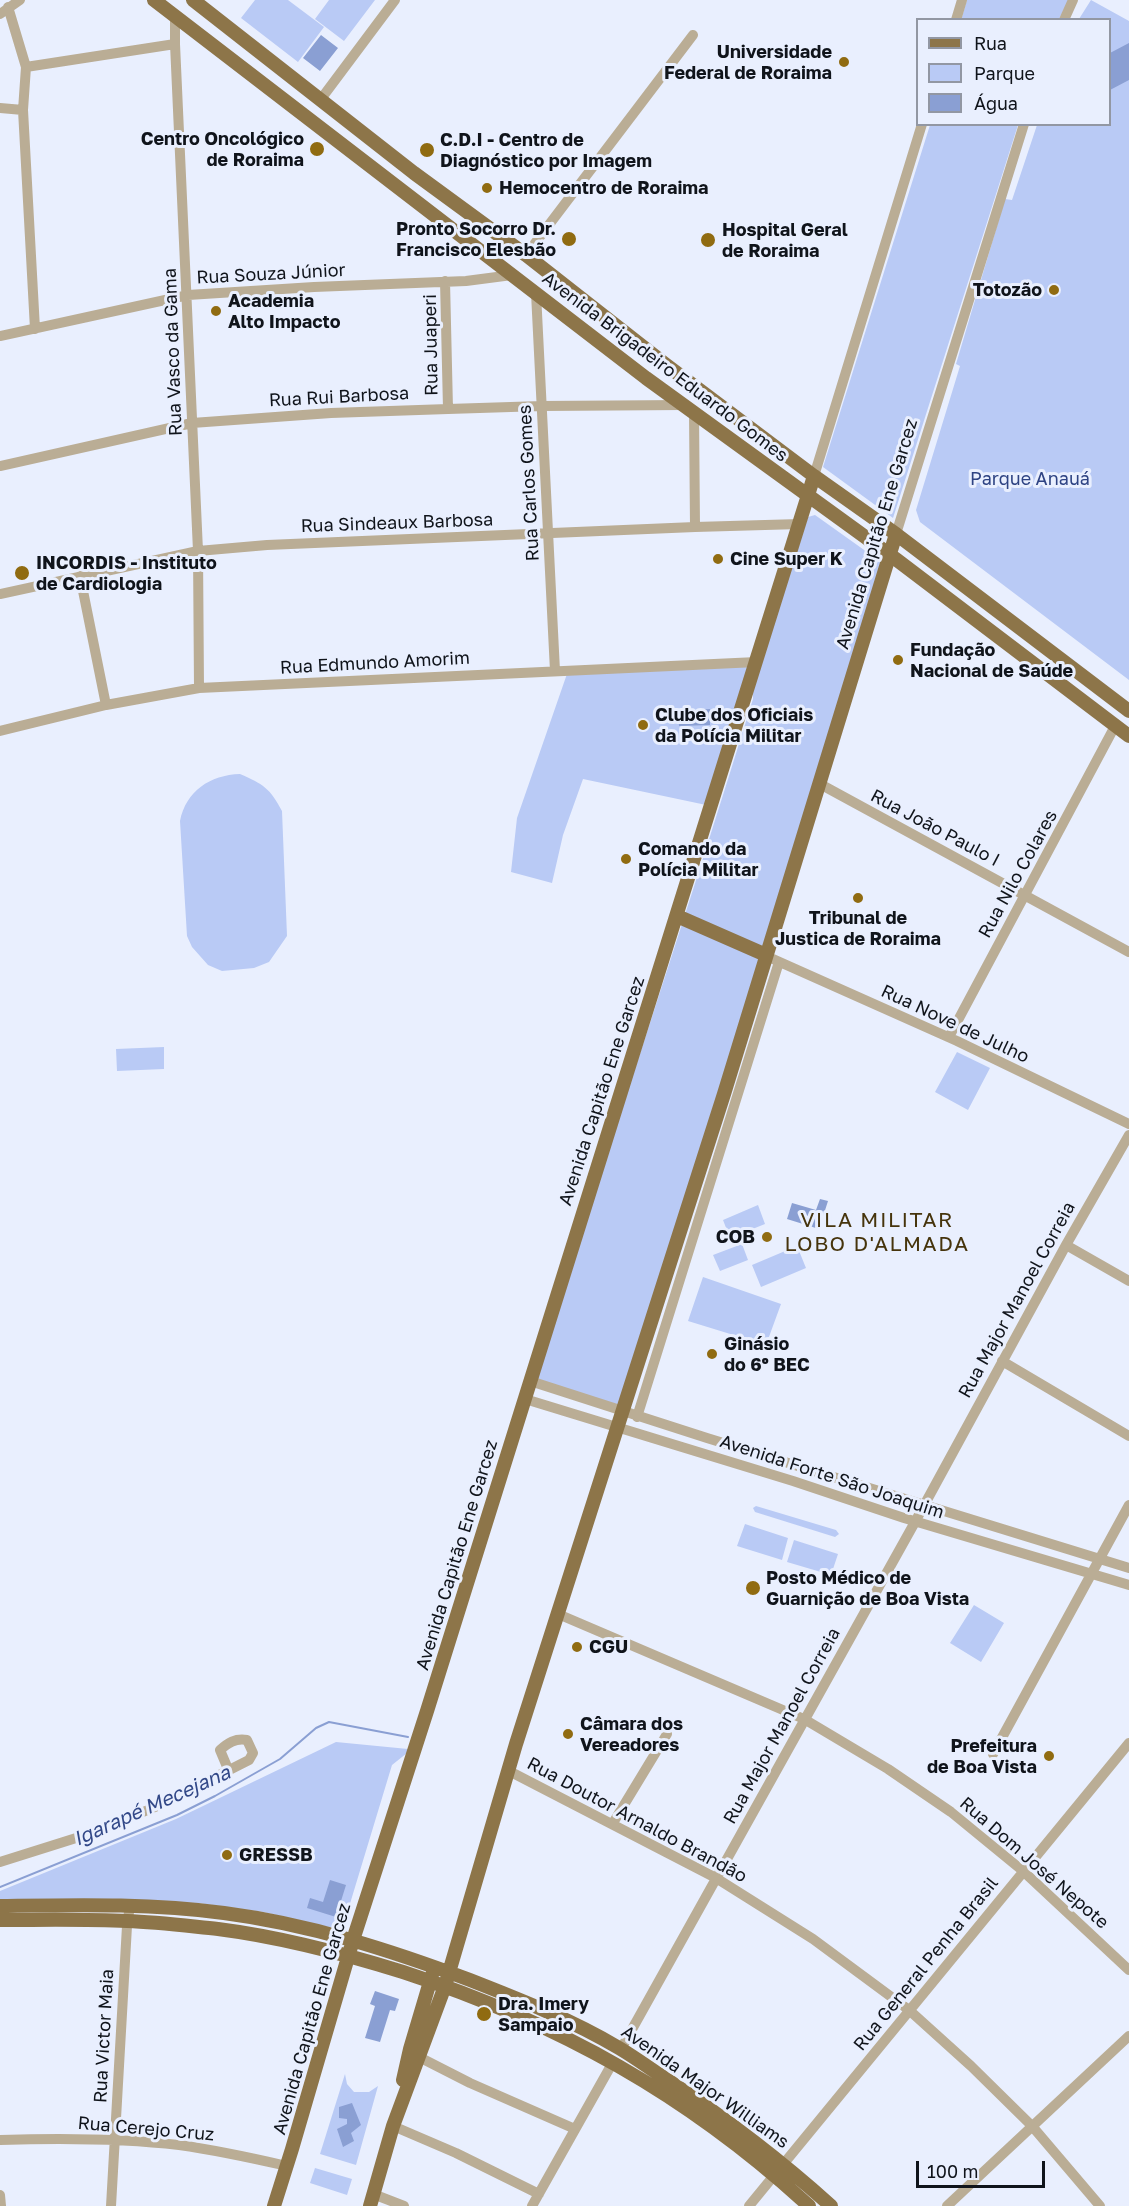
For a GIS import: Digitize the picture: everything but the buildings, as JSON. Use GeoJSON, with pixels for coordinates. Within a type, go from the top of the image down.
{"type":"FeatureCollection","features":[{"type":"Feature","properties":{"kind":"main road","name":"Avenida Brigadeiro Eduardo Gomes"},"geometry":{"type":"LineString","coordinates":[[154,0],[646,378],[890,555],[1129,736]]}},
{"type":"Feature","properties":{"kind":"main road","name":"Avenida Brigadeiro Eduardo Gomes"},"geometry":{"type":"LineString","coordinates":[[193,0],[414,173],[526,255],[665,364],[814,476],[896,534],[1129,711]]}},
{"type":"Feature","properties":{"kind":"main road"},"geometry":{"type":"LineString","coordinates":[[397,186],[412,192],[419,190],[421,182],[414,173]]}},
{"type":"Feature","properties":{"kind":"main road"},"geometry":{"type":"LineString","coordinates":[[618,355],[631,360],[639,357],[640,350],[631,337]]}},
{"type":"Feature","properties":{"kind":"main road"},"geometry":{"type":"LineString","coordinates":[[646,378],[639,366],[642,359],[648,356],[665,364]]}},
{"type":"Feature","properties":{"kind":"main road","name":"Avenida Capitão Ene Garcez"},"geometry":{"type":"LineString","coordinates":[[274,2206],[353,1940],[525,1400],[814,476]]}},
{"type":"Feature","properties":{"kind":"main road","name":"Avenida Capitão Ene Garcez"},"geometry":{"type":"LineString","coordinates":[[372,2200],[393,2127],[445,1986],[509,1771],[820,784],[896,534]]}},
{"type":"Feature","properties":{"kind":"main road"},"geometry":{"type":"LineString","coordinates":[[677,916],[766,955]]}},
{"type":"Feature","properties":{"kind":"main road","name":"Avenida Major Williams"},"geometry":{"type":"LineString","coordinates":[[0,1906],[130,1905],[222,1912],[287,1923],[353,1940],[449,1972],[535,2005],[621,2049],[703,2103],[784,2163],[831,2206]]}},
{"type":"Feature","properties":{"kind":"main road","name":"Avenida Major Williams"},"geometry":{"type":"LineString","coordinates":[[0,1920],[128,1921],[219,1929],[287,1940],[350,1955],[445,1986],[530,2019],[613,2062],[692,2112],[775,2175],[809,2206]]}},
{"type":"Feature","properties":{"kind":"main road"},"geometry":{"type":"LineString","coordinates":[[393,2127],[410,2049],[434,1967]]}},
{"type":"Feature","properties":{"kind":"street"},"geometry":{"type":"LineString","coordinates":[[20,0],[4,11],[26,67],[22,110],[34,329]]}},
{"type":"Feature","properties":{"kind":"street"},"geometry":{"type":"LineString","coordinates":[[321,99],[395,0]]}},
{"type":"Feature","properties":{"kind":"street"},"geometry":{"type":"LineString","coordinates":[[957,18],[962,0]]}},
{"type":"Feature","properties":{"kind":"street"},"geometry":{"type":"LineString","coordinates":[[1065,18],[1073,0]]}},
{"type":"Feature","properties":{"kind":"street","name":"Rua Vasco da Gama"},"geometry":{"type":"LineString","coordinates":[[175,16],[174,44],[188,295],[198,551],[199,687]]}},
{"type":"Feature","properties":{"kind":"street"},"geometry":{"type":"LineString","coordinates":[[526,255],[693,35]]}},
{"type":"Feature","properties":{"kind":"street"},"geometry":{"type":"LineString","coordinates":[[26,67],[174,44]]}},
{"type":"Feature","properties":{"kind":"street"},"geometry":{"type":"LineString","coordinates":[[0,108],[22,110]]}},
{"type":"Feature","properties":{"kind":"street","name":"Avenida Capitão Ene Garcez"},"geometry":{"type":"LineString","coordinates":[[814,476],[921,126]]}},
{"type":"Feature","properties":{"kind":"street","name":"Avenida Capitão Ene Garcez"},"geometry":{"type":"LineString","coordinates":[[896,534],[1023,126]]}},
{"type":"Feature","properties":{"kind":"street","name":"Rua Souza Júnior"},"geometry":{"type":"LineString","coordinates":[[0,336],[188,295],[489,279],[512,275]]}},
{"type":"Feature","properties":{"kind":"street","name":"Rua Juaperi"},"geometry":{"type":"LineString","coordinates":[[446,281],[448,409]]}},
{"type":"Feature","properties":{"kind":"street","name":"Rua Carlos Gomes"},"geometry":{"type":"LineString","coordinates":[[536,293],[555,671]]}},
{"type":"Feature","properties":{"kind":"street","name":"Rua Rui Barbosa"},"geometry":{"type":"LineString","coordinates":[[0,466],[192,423],[331,413],[542,406],[689,409]]}},
{"type":"Feature","properties":{"kind":"street"},"geometry":{"type":"LineString","coordinates":[[689,409],[695,527]]}},
{"type":"Feature","properties":{"kind":"street","name":"Rua Sindeaux Barbosa"},"geometry":{"type":"LineString","coordinates":[[0,594],[198,551],[351,540],[800,524]]}},
{"type":"Feature","properties":{"kind":"street"},"geometry":{"type":"LineString","coordinates":[[80,576],[106,705]]}},
{"type":"Feature","properties":{"kind":"street","name":"Rua Edmundo Amorim"},"geometry":{"type":"LineString","coordinates":[[0,731],[106,705],[199,687],[757,662]]}},
{"type":"Feature","properties":{"kind":"street","name":"Rua Nilo Colares"},"geometry":{"type":"LineString","coordinates":[[949,1037],[1115,726]]}},
{"type":"Feature","properties":{"kind":"street","name":"Rua João Paulo I"},"geometry":{"type":"LineString","coordinates":[[820,784],[1129,952]]}},
{"type":"Feature","properties":{"kind":"street","name":"Rua Nove de Julho"},"geometry":{"type":"LineString","coordinates":[[766,955],[949,1037],[1129,1124]]}},
{"type":"Feature","properties":{"kind":"street"},"geometry":{"type":"LineString","coordinates":[[637,1417],[779,962]]}},
{"type":"Feature","properties":{"kind":"street","name":"Rua Major Manoel Correia"},"geometry":{"type":"LineString","coordinates":[[621,2049],[1129,1135]]}},
{"type":"Feature","properties":{"kind":"street"},"geometry":{"type":"LineString","coordinates":[[1066,1245],[1129,1281]]}},
{"type":"Feature","properties":{"kind":"street"},"geometry":{"type":"LineString","coordinates":[[1002,1361],[1129,1436]]}},
{"type":"Feature","properties":{"kind":"street","name":"Avenida Forte São Joaquim"},"geometry":{"type":"LineString","coordinates":[[530,1381],[637,1417],[1129,1568]]}},
{"type":"Feature","properties":{"kind":"street","name":"Avenida Forte São Joaquim"},"geometry":{"type":"LineString","coordinates":[[525,1400],[793,1481],[915,1522],[1129,1585]]}},
{"type":"Feature","properties":{"kind":"street"},"geometry":{"type":"LineString","coordinates":[[658,1440],[663,1424]]}},
{"type":"Feature","properties":{"kind":"street"},"geometry":{"type":"LineString","coordinates":[[793,1481],[797,1466]]}},
{"type":"Feature","properties":{"kind":"street"},"geometry":{"type":"LineString","coordinates":[[993,1754],[1129,1505]]}},
{"type":"Feature","properties":{"kind":"street","name":"Rua Dom José Nepote"},"geometry":{"type":"LineString","coordinates":[[558,1614],[804,1719],[888,1769],[951,1812],[1023,1871],[1129,1970]]}},
{"type":"Feature","properties":{"kind":"street"},"geometry":{"type":"LineString","coordinates":[[613,1823],[667,1734]]}},
{"type":"Feature","properties":{"kind":"street","name":"Rua General Penha Brasil"},"geometry":{"type":"LineString","coordinates":[[749,2206],[1129,1743]]}},
{"type":"Feature","properties":{"kind":"street"},"geometry":{"type":"LineString","coordinates":[[0,1862],[92,1833],[188,1792],[228,1769]]}},
{"type":"Feature","properties":{"kind":"street","name":"Rua Doutor Arnaldo Brandão"},"geometry":{"type":"LineString","coordinates":[[509,1771],[716,1878],[813,1940],[909,2010],[1032,2127],[1100,2206]]}},
{"type":"Feature","properties":{"kind":"street","name":"Rua Victor Maia"},"geometry":{"type":"LineString","coordinates":[[111,2206],[130,1905]]}},
{"type":"Feature","properties":{"kind":"street"},"geometry":{"type":"LineString","coordinates":[[947,2206],[1129,2036]]}},
{"type":"Feature","properties":{"kind":"street"},"geometry":{"type":"LineString","coordinates":[[419,2057],[470,2083],[575,2129]]}},
{"type":"Feature","properties":{"kind":"street"},"geometry":{"type":"LineString","coordinates":[[532,2206],[613,2062]]}},
{"type":"Feature","properties":{"kind":"street"},"geometry":{"type":"LineString","coordinates":[[393,2127],[456,2153],[539,2194]]}},
{"type":"Feature","properties":{"kind":"street","name":"Rua Cerejo Cruz"},"geometry":{"type":"LineString","coordinates":[[0,2140],[115,2139],[180,2145],[287,2166]]}},
{"type":"Feature","properties":{"kind":"street"},"geometry":{"type":"LineString","coordinates":[[0,2194],[1,2206]]}},
{"type":"Feature","properties":{"kind":"street"},"geometry":{"type":"LineString","coordinates":[[372,2200],[405,2206]]}},
{"type":"Feature","properties":{"kind":"green space"},"geometry":{"type":"Polygon","coordinates":[[[255,0],[288,0],[324,27],[298,62],[241,18],[255,0]]]}},
{"type":"Feature","properties":{"kind":"green space"},"geometry":{"type":"Polygon","coordinates":[[[329,0],[375,0],[344,41],[315,19],[329,0]]]}},
{"type":"Feature","properties":{"kind":"green space"},"geometry":{"type":"Polygon","coordinates":[[[967,0],[1069,0],[1060,18],[962,18],[967,0]]]}},
{"type":"Feature","properties":{"kind":"green space","name":"Parque Anauá"},"geometry":{"type":"Polygon","coordinates":[[[1091,0],[1129,21],[1129,680],[920,522],[916,510],[960,366],[956,364],[1005,199],[1012,200],[1037,126],[1111,126],[1111,18],[1080,18],[1091,0]]]}},
{"type":"Feature","properties":{"kind":"green space"},"geometry":{"type":"Polygon","coordinates":[[[930,126],[1018,126],[893,518],[823,467],[930,126]]]}},
{"type":"Feature","properties":{"kind":"green space"},"geometry":{"type":"Polygon","coordinates":[[[815,515],[881,562],[623,1412],[530,1381],[672,956],[808,517],[815,515]]]}},
{"type":"Feature","properties":{"kind":"green space","name":"Clube dos Oficiais da Polícia Militar"},"geometry":{"type":"Polygon","coordinates":[[[757,662],[711,806],[583,779],[563,835],[552,883],[511,872],[517,818],[568,671],[757,662]]]}},
{"type":"Feature","properties":{"kind":"green space"},"geometry":{"type":"Polygon","coordinates":[[[240,774],[265,788],[274,797],[282,811],[287,936],[269,962],[254,968],[222,971],[208,965],[192,947],[187,936],[180,821],[188,801],[201,787],[209,781],[240,774]]]}},
{"type":"Feature","properties":{"kind":"green space"},"geometry":{"type":"Polygon","coordinates":[[[164,1047],[164,1069],[117,1071],[116,1049],[164,1047]]]}},
{"type":"Feature","properties":{"kind":"green space"},"geometry":{"type":"Polygon","coordinates":[[[957,1052],[990,1068],[968,1110],[935,1092],[957,1052]]]}},
{"type":"Feature","properties":{"kind":"green space"},"geometry":{"type":"Polygon","coordinates":[[[758,1205],[765,1224],[730,1238],[723,1220],[758,1205]]]}},
{"type":"Feature","properties":{"kind":"green space"},"geometry":{"type":"Polygon","coordinates":[[[742,1244],[748,1260],[720,1271],[713,1255],[742,1244]]]}},
{"type":"Feature","properties":{"kind":"green space"},"geometry":{"type":"Polygon","coordinates":[[[797,1246],[806,1268],[761,1287],[752,1265],[797,1246]]]}},
{"type":"Feature","properties":{"kind":"green space"},"geometry":{"type":"Polygon","coordinates":[[[703,1277],[781,1304],[766,1345],[688,1321],[703,1277]]]}},
{"type":"Feature","properties":{"kind":"green space"},"geometry":{"type":"Polygon","coordinates":[[[756,1506],[836,1530],[839,1534],[835,1537],[755,1512],[753,1508],[756,1506]]]}},
{"type":"Feature","properties":{"kind":"green space"},"geometry":{"type":"Polygon","coordinates":[[[745,1524],[788,1538],[782,1560],[737,1546],[745,1524]]]}},
{"type":"Feature","properties":{"kind":"green space"},"geometry":{"type":"Polygon","coordinates":[[[794,1540],[838,1554],[831,1575],[787,1562],[794,1540]]]}},
{"type":"Feature","properties":{"kind":"green space"},"geometry":{"type":"Polygon","coordinates":[[[974,1605],[1004,1623],[981,1662],[950,1643],[974,1605]]]}},
{"type":"Feature","properties":{"kind":"green space","name":"GRESSB"},"geometry":{"type":"Polygon","coordinates":[[[336,1742],[408,1749],[407,1753],[392,1765],[342,1930],[263,1912],[198,1903],[0,1900],[0,1891],[176,1819],[336,1742]]]}},
{"type":"Feature","properties":{"kind":"green space"},"geometry":{"type":"Polygon","coordinates":[[[345,2074],[347,2084],[354,2092],[369,2092],[378,2086],[356,2165],[320,2154],[345,2074]]]}},
{"type":"Feature","properties":{"kind":"green space"},"geometry":{"type":"Polygon","coordinates":[[[315,2168],[352,2179],[347,2195],[310,2183],[315,2168]]]}},
{"type":"Feature","properties":{"kind":"water"},"geometry":{"type":"Polygon","coordinates":[[[321,35],[338,48],[320,71],[303,58],[321,35]]]}},
{"type":"Feature","properties":{"kind":"water"},"geometry":{"type":"Polygon","coordinates":[[[1129,43],[1129,80],[1111,89],[1111,52],[1129,43]]]}},
{"type":"Feature","properties":{"kind":"water"},"geometry":{"type":"Polygon","coordinates":[[[710,709],[710,725],[679,726],[678,711],[710,709]]]}},
{"type":"Feature","properties":{"kind":"water"},"geometry":{"type":"Polygon","coordinates":[[[820,1199],[828,1201],[819,1229],[787,1219],[792,1203],[816,1210],[820,1199]]]}},
{"type":"Feature","properties":{"kind":"water"},"geometry":{"type":"Polygon","coordinates":[[[330,1880],[346,1885],[336,1917],[307,1908],[310,1898],[323,1902],[330,1880]]]}},
{"type":"Feature","properties":{"kind":"water"},"geometry":{"type":"Polygon","coordinates":[[[375,1991],[399,1999],[395,2011],[390,2010],[380,2042],[365,2038],[375,2006],[370,2004],[375,1991]]]}},
{"type":"Feature","properties":{"kind":"water"},"geometry":{"type":"Polygon","coordinates":[[[352,2103],[361,2125],[351,2133],[354,2141],[343,2147],[337,2129],[347,2124],[347,2119],[339,2118],[339,2107],[352,2103]]]}},
{"type":"Feature","properties":{"kind":"waterway","name":"Igarapé Mecejana"},"geometry":{"type":"LineString","coordinates":[[0,1887],[177,1815],[215,1796],[280,1759],[316,1728],[329,1722],[408,1737]]}},
{"type":"Feature","properties":{"kind":"place","name":"Universidade Federal de Roraima"},"geometry":{"type":"Point","coordinates":[844,62]}},
{"type":"Feature","properties":{"kind":"place","name":"Centro Oncológico de Roraima"},"geometry":{"type":"Point","coordinates":[317,149]}},
{"type":"Feature","properties":{"kind":"place","name":"C.D.I - Centro de Diagnóstico por Imagem"},"geometry":{"type":"Point","coordinates":[427,150]}},
{"type":"Feature","properties":{"kind":"place","name":"Hemocentro de Roraima"},"geometry":{"type":"Point","coordinates":[487,188]}},
{"type":"Feature","properties":{"kind":"place","name":"Pronto Socorro Dr. Francisco Elesbão"},"geometry":{"type":"Point","coordinates":[569,239]}},
{"type":"Feature","properties":{"kind":"place","name":"Hospital Geral de Roraima"},"geometry":{"type":"Point","coordinates":[708,240]}},
{"type":"Feature","properties":{"kind":"place","name":"Totozão"},"geometry":{"type":"Point","coordinates":[1054,290]}},
{"type":"Feature","properties":{"kind":"place","name":"Academia Alto Impacto"},"geometry":{"type":"Point","coordinates":[216,311]}},
{"type":"Feature","properties":{"kind":"place","name":"Cine Super K"},"geometry":{"type":"Point","coordinates":[718,559]}},
{"type":"Feature","properties":{"kind":"place","name":"INCORDIS - Instituto de Cardiologia"},"geometry":{"type":"Point","coordinates":[22,573]}},
{"type":"Feature","properties":{"kind":"place","name":"Fundação Nacional de Saúde"},"geometry":{"type":"Point","coordinates":[898,660]}},
{"type":"Feature","properties":{"kind":"place","name":"Clube dos Oficiais da Polícia Militar"},"geometry":{"type":"Point","coordinates":[643,725]}},
{"type":"Feature","properties":{"kind":"place","name":"Comando da Polícia Militar"},"geometry":{"type":"Point","coordinates":[626,859]}},
{"type":"Feature","properties":{"kind":"place","name":"Tribunal de Justica de Roraima"},"geometry":{"type":"Point","coordinates":[858,898]}},
{"type":"Feature","properties":{"kind":"place","name":"COB"},"geometry":{"type":"Point","coordinates":[767,1237]}},
{"type":"Feature","properties":{"kind":"place","name":"Ginásio do 6º BEC"},"geometry":{"type":"Point","coordinates":[712,1354]}},
{"type":"Feature","properties":{"kind":"place","name":"Posto Médico de Guarnição de Boa Vista"},"geometry":{"type":"Point","coordinates":[753,1588]}},
{"type":"Feature","properties":{"kind":"place","name":"CGU"},"geometry":{"type":"Point","coordinates":[577,1647]}},
{"type":"Feature","properties":{"kind":"place","name":"Câmara dos Vereadores"},"geometry":{"type":"Point","coordinates":[568,1734]}},
{"type":"Feature","properties":{"kind":"place","name":"Prefeitura de Boa Vista"},"geometry":{"type":"Point","coordinates":[1049,1756]}},
{"type":"Feature","properties":{"kind":"place","name":"GRESSB"},"geometry":{"type":"Point","coordinates":[227,1855]}},
{"type":"Feature","properties":{"kind":"place","name":"Dra. Imery Sampaio"},"geometry":{"type":"Point","coordinates":[484,2014]}},
{"type":"Feature","properties":{"kind":"district","name":"VILA MILITAR LOBO D'ALMADA"},"geometry":{"type":"Point","coordinates":[877,1232]}}]}
